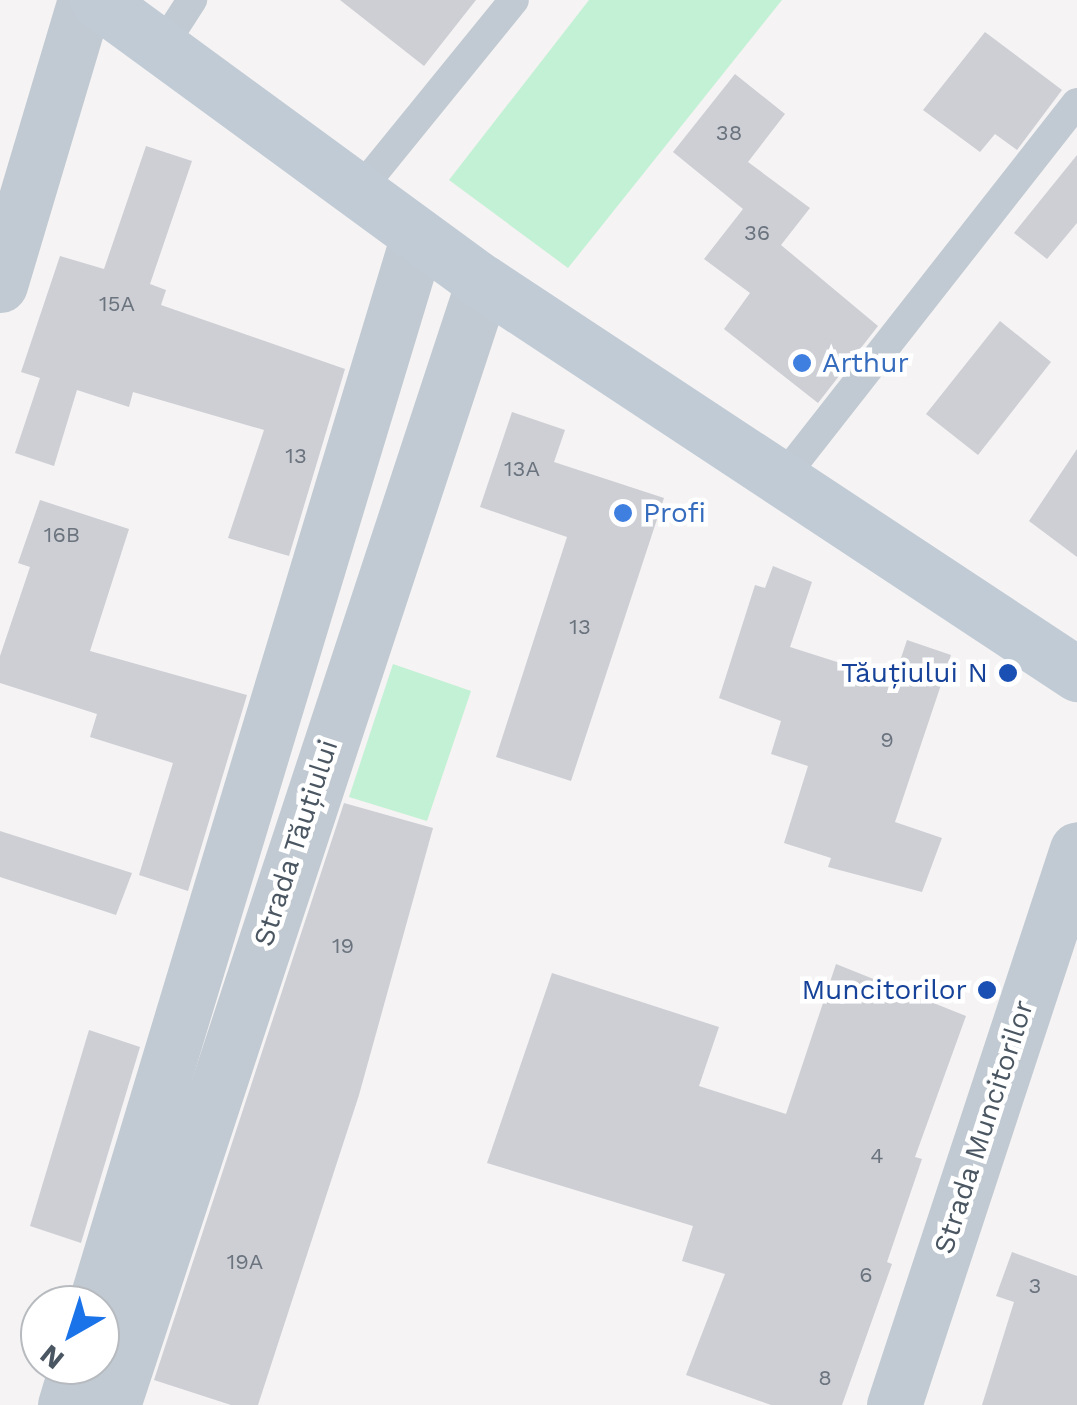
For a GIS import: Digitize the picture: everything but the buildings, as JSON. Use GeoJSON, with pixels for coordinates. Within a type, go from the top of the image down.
{"type":"FeatureCollection","features":[{"type":"Feature","properties":{"kind":"main road"},"geometry":{"type":"LineString","coordinates":[[97,0],[178,22],[358,192],[418,236],[1077,674]]}},
{"type":"Feature","properties":{"kind":"street"},"geometry":{"type":"LineString","coordinates":[[0,285],[85,0]]}},
{"type":"Feature","properties":{"kind":"street"},"geometry":{"type":"LineString","coordinates":[[101,1285],[418,236]]}},
{"type":"Feature","properties":{"kind":"street","name":"Strada Tăuțiului"},"geometry":{"type":"LineString","coordinates":[[113,1405],[482,282]]}},
{"type":"Feature","properties":{"kind":"street","name":"Strada Muncitorilor"},"geometry":{"type":"LineString","coordinates":[[894,1405],[1077,849]]}},
{"type":"Feature","properties":{"kind":"lane"},"geometry":{"type":"LineString","coordinates":[[358,192],[514,0]]}},
{"type":"Feature","properties":{"kind":"lane"},"geometry":{"type":"LineString","coordinates":[[782,480],[1077,103]]}},
{"type":"Feature","properties":{"kind":"green space"},"geometry":{"type":"Polygon","coordinates":[[[589,0],[782,0],[568,268],[449,180],[589,0]]]}},
{"type":"Feature","properties":{"kind":"green space"},"geometry":{"type":"Polygon","coordinates":[[[393,664],[471,691],[427,821],[349,797],[393,664]]]}},
{"type":"Feature","properties":{"kind":"place","name":"Arthur"},"geometry":{"type":"Point","coordinates":[802,363]}},
{"type":"Feature","properties":{"kind":"place","name":"Profi"},"geometry":{"type":"Point","coordinates":[623,513]}},
{"type":"Feature","properties":{"kind":"place","name":"Tăuțiului N"},"geometry":{"type":"Point","coordinates":[1008,673]}},
{"type":"Feature","properties":{"kind":"place","name":"Muncitorilor"},"geometry":{"type":"Point","coordinates":[987,990]}}]}
